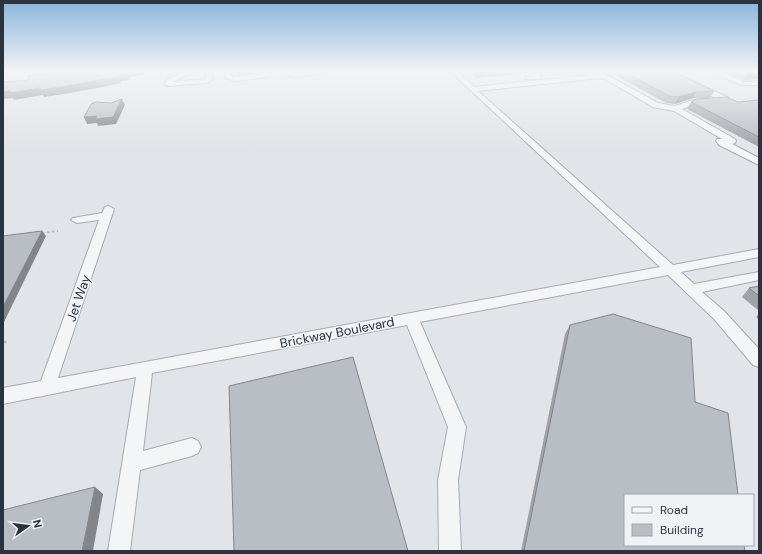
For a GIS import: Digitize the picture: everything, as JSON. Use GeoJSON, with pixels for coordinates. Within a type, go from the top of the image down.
{"type":"FeatureCollection","features":[{"type":"Feature","properties":{"kind":"street"},"geometry":{"type":"LineString","coordinates":[[481,97],[719,315],[759,360]]}},
{"type":"Feature","properties":{"kind":"street"},"geometry":{"type":"LineString","coordinates":[[642,97],[656,105],[676,109],[732,141],[722,143]]}},
{"type":"Feature","properties":{"kind":"street"},"geometry":{"type":"LineString","coordinates":[[676,109],[693,104],[726,100],[719,97]]}},
{"type":"Feature","properties":{"kind":"street"},"geometry":{"type":"LineString","coordinates":[[708,135],[759,162]]}},
{"type":"Feature","properties":{"kind":"street","name":"Jet Way"},"geometry":{"type":"LineString","coordinates":[[47,387],[108,212],[78,220]]}},
{"type":"Feature","properties":{"kind":"street","name":"Brickway Boulevard"},"geometry":{"type":"LineString","coordinates":[[3,396],[759,253]]}},
{"type":"Feature","properties":{"kind":"street"},"geometry":{"type":"LineString","coordinates":[[691,289],[759,276]]}},
{"type":"Feature","properties":{"kind":"street"},"geometry":{"type":"LineString","coordinates":[[411,318],[457,427],[448,480],[450,551]]}},
{"type":"Feature","properties":{"kind":"street"},"geometry":{"type":"LineString","coordinates":[[118,551],[145,368]]}},
{"type":"Feature","properties":{"kind":"street"},"geometry":{"type":"LineString","coordinates":[[131,462],[192,447]]}},
{"type":"Feature","properties":{"kind":"path"},"geometry":{"type":"LineString","coordinates":[[39,234],[58,231]]}},
{"type":"Feature","properties":{"kind":"building"},"geometry":{"type":"Polygon","coordinates":[[[726,97],[738,102],[759,101],[759,137],[691,102],[697,99],[726,97]]]}},
{"type":"Feature","properties":{"kind":"building"},"geometry":{"type":"Polygon","coordinates":[[[122,99],[113,117],[95,119],[97,116],[84,117],[91,104],[96,102],[111,103],[122,99]]]}},
{"type":"Feature","properties":{"kind":"building"},"geometry":{"type":"Polygon","coordinates":[[[42,231],[3,307],[3,236],[42,231]]]}},
{"type":"Feature","properties":{"kind":"building"},"geometry":{"type":"Polygon","coordinates":[[[759,286],[759,296],[749,288],[759,286]]]}},
{"type":"Feature","properties":{"kind":"building"},"geometry":{"type":"Polygon","coordinates":[[[613,314],[691,338],[695,402],[728,413],[738,494],[624,494],[624,546],[744,546],[745,551],[524,551],[570,325],[613,314]]]}},
{"type":"Feature","properties":{"kind":"building"},"geometry":{"type":"Polygon","coordinates":[[[353,357],[408,551],[234,551],[229,386],[353,357]]]}},
{"type":"Feature","properties":{"kind":"building"},"geometry":{"type":"Polygon","coordinates":[[[95,487],[82,551],[3,551],[3,510],[95,487]]]}}]}
